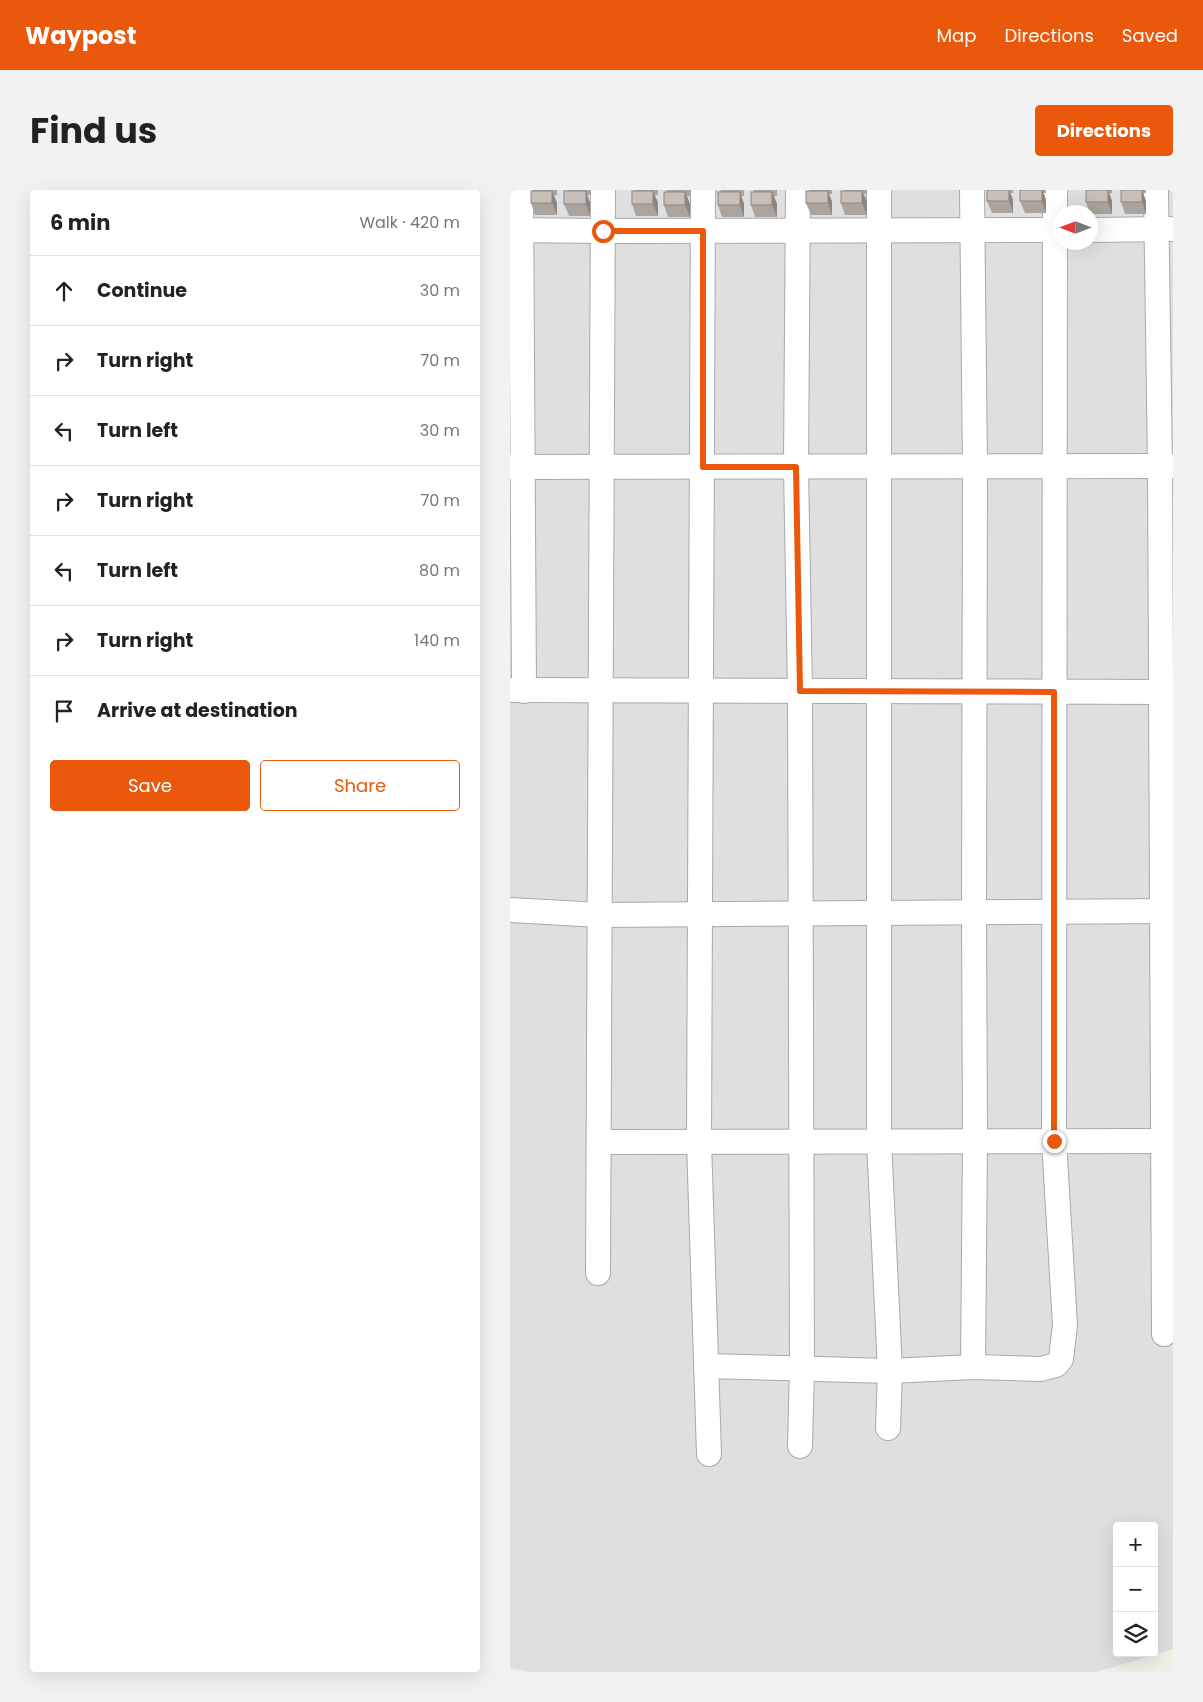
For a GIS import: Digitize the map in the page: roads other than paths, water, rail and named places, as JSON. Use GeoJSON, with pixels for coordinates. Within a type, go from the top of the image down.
{"type":"FeatureCollection","features":[{"type":"Feature","properties":{"kind":"street"},"geometry":{"type":"LineString","coordinates":[[521,190],[515,230],[517,690],[1167,692]]}},
{"type":"Feature","properties":{"kind":"street"},"geometry":{"type":"LineString","coordinates":[[598,1273],[603,190]]}},
{"type":"Feature","properties":{"kind":"street"},"geometry":{"type":"LineString","coordinates":[[703,190],[699,1142],[709,1454]]}},
{"type":"Feature","properties":{"kind":"street"},"geometry":{"type":"LineString","coordinates":[[798,190],[796,467],[800,691],[802,1369],[800,1446]]}},
{"type":"Feature","properties":{"kind":"street"},"geometry":{"type":"LineString","coordinates":[[879,190],[879,1141],[890,1371],[888,1428]]}},
{"type":"Feature","properties":{"kind":"street"},"geometry":{"type":"LineString","coordinates":[[972,190],[975,467],[974,1367]]}},
{"type":"Feature","properties":{"kind":"street"},"geometry":{"type":"LineString","coordinates":[[1054,190],[1056,205]]}},
{"type":"Feature","properties":{"kind":"street"},"geometry":{"type":"LineString","coordinates":[[1156,190],[1164,229],[1167,466],[1168,1141],[1164,1334]]}},
{"type":"Feature","properties":{"kind":"street"},"geometry":{"type":"LineString","coordinates":[[1098,230],[1164,229]]}},
{"type":"Feature","properties":{"kind":"street"},"geometry":{"type":"LineString","coordinates":[[515,230],[1053,230]]}},
{"type":"Feature","properties":{"kind":"street"},"geometry":{"type":"LineString","coordinates":[[706,1366],[890,1371],[974,1367],[1040,1369],[1056,1365],[1061,1360],[1065,1325],[1054,1141],[1054,466],[1058,250]]}},
{"type":"Feature","properties":{"kind":"street"},"geometry":{"type":"LineString","coordinates":[[516,467],[1167,466]]}},
{"type":"Feature","properties":{"kind":"street"},"geometry":{"type":"LineString","coordinates":[[510,910],[600,915],[1168,911]]}},
{"type":"Feature","properties":{"kind":"street"},"geometry":{"type":"LineString","coordinates":[[599,1142],[1168,1141]]}}]}
